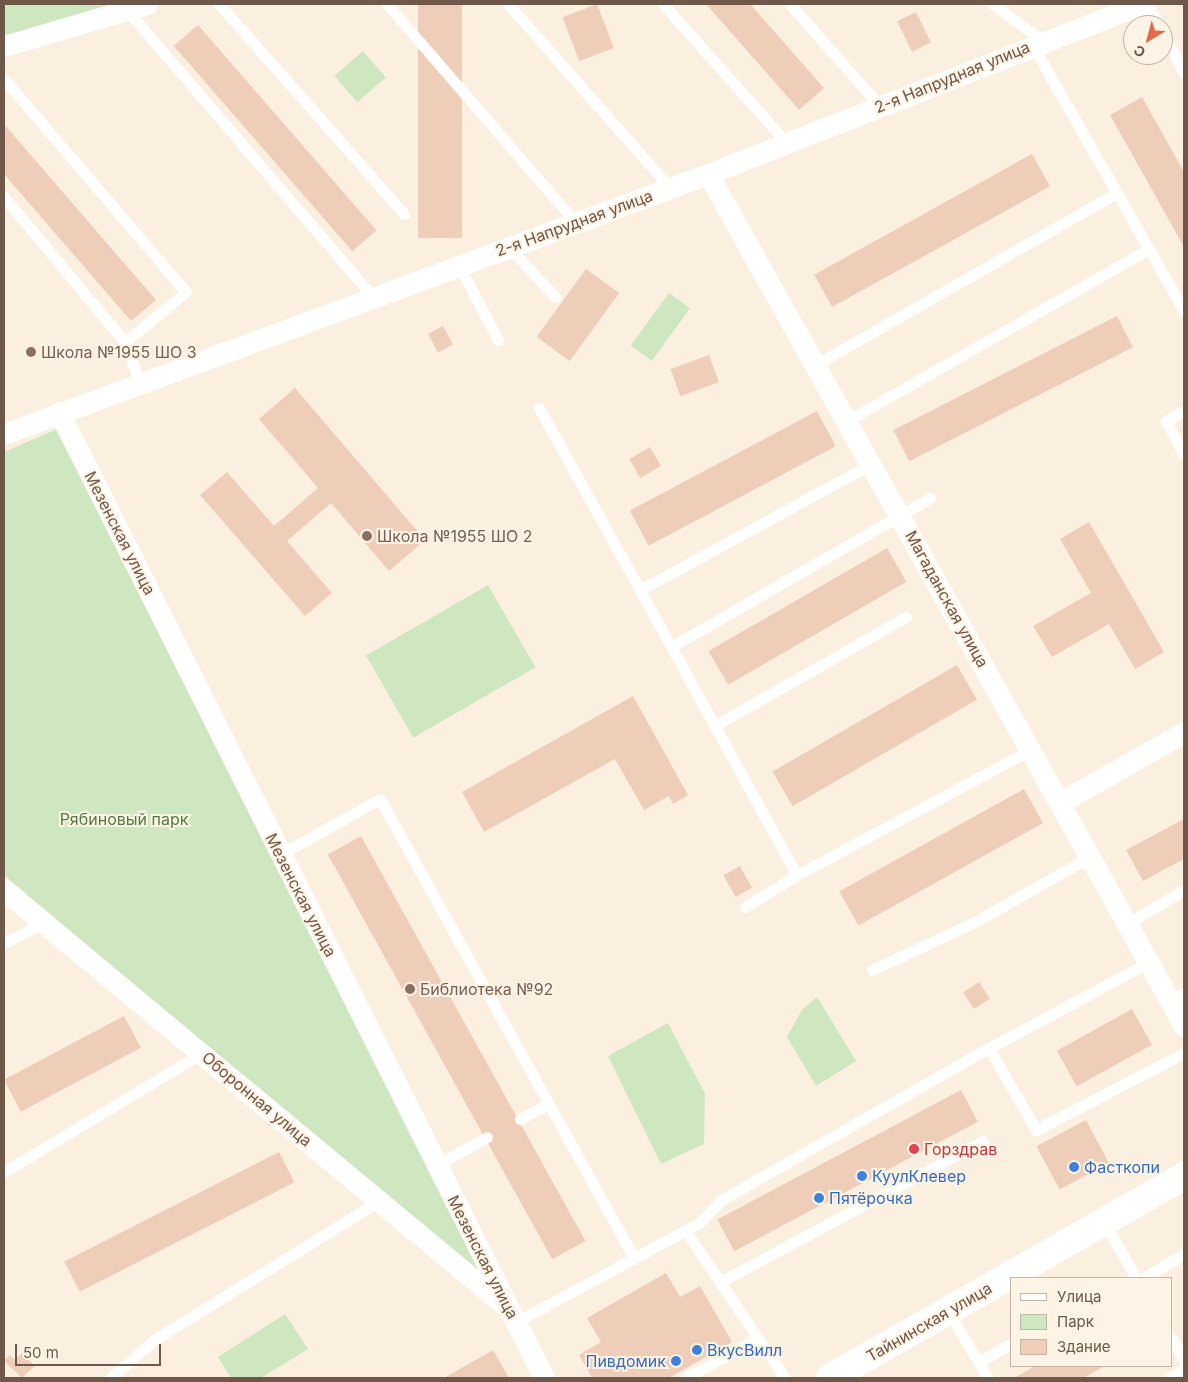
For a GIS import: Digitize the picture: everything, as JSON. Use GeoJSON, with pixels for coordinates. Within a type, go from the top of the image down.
{"type":"FeatureCollection","features":[{"type":"Feature","properties":{"kind":"main road","name":"Тайнинская улица"},"geometry":{"type":"LineString","coordinates":[[831,1378],[1184,1176]]}},
{"type":"Feature","properties":{"kind":"street","name":"2-я Напрудная улица"},"geometry":{"type":"LineString","coordinates":[[4,434],[59,412],[708,174],[1142,4]]}},
{"type":"Feature","properties":{"kind":"street"},"geometry":{"type":"LineString","coordinates":[[4,46],[137,7]]}},
{"type":"Feature","properties":{"kind":"street","name":"Магаданская улица"},"geometry":{"type":"LineString","coordinates":[[708,174],[1032,749],[1149,962],[1177,997],[1184,1026]]}},
{"type":"Feature","properties":{"kind":"street","name":"Мезенская улица"},"geometry":{"type":"LineString","coordinates":[[59,412],[544,1378]]}},
{"type":"Feature","properties":{"kind":"street"},"geometry":{"type":"LineString","coordinates":[[1061,802],[1184,732]]}},
{"type":"Feature","properties":{"kind":"street","name":"Оборонная улица"},"geometry":{"type":"LineString","coordinates":[[4,890],[379,1201],[512,1315]]}},
{"type":"Feature","properties":{"kind":"lane"},"geometry":{"type":"LineString","coordinates":[[219,4],[404,214]]}},
{"type":"Feature","properties":{"kind":"lane"},"geometry":{"type":"LineString","coordinates":[[387,4],[576,222]]}},
{"type":"Feature","properties":{"kind":"lane"},"geometry":{"type":"LineString","coordinates":[[508,4],[670,188]]}},
{"type":"Feature","properties":{"kind":"lane"},"geometry":{"type":"LineString","coordinates":[[663,4],[788,143]]}},
{"type":"Feature","properties":{"kind":"lane"},"geometry":{"type":"LineString","coordinates":[[790,4],[880,106]]}},
{"type":"Feature","properties":{"kind":"lane"},"geometry":{"type":"LineString","coordinates":[[993,4],[1038,44],[1117,193],[1184,311]]}},
{"type":"Feature","properties":{"kind":"lane"},"geometry":{"type":"LineString","coordinates":[[1147,4],[1153,15]]}},
{"type":"Feature","properties":{"kind":"lane"},"geometry":{"type":"LineString","coordinates":[[137,7],[374,297]]}},
{"type":"Feature","properties":{"kind":"lane"},"geometry":{"type":"LineString","coordinates":[[1173,52],[1184,73]]}},
{"type":"Feature","properties":{"kind":"lane"},"geometry":{"type":"LineString","coordinates":[[4,79],[186,292],[125,342]]}},
{"type":"Feature","properties":{"kind":"lane"},"geometry":{"type":"LineString","coordinates":[[815,365],[1117,193]]}},
{"type":"Feature","properties":{"kind":"lane"},"geometry":{"type":"LineString","coordinates":[[4,197],[125,342],[140,383]]}},
{"type":"Feature","properties":{"kind":"lane"},"geometry":{"type":"LineString","coordinates":[[509,247],[555,297]]}},
{"type":"Feature","properties":{"kind":"lane"},"geometry":{"type":"LineString","coordinates":[[847,421],[1149,249]]}},
{"type":"Feature","properties":{"kind":"lane"},"geometry":{"type":"LineString","coordinates":[[459,266],[498,340]]}},
{"type":"Feature","properties":{"kind":"lane"},"geometry":{"type":"LineString","coordinates":[[538,408],[797,875]]}},
{"type":"Feature","properties":{"kind":"lane"},"geometry":{"type":"LineString","coordinates":[[1184,411],[1166,421],[1184,455]]}},
{"type":"Feature","properties":{"kind":"lane"},"geometry":{"type":"LineString","coordinates":[[640,590],[871,464]]}},
{"type":"Feature","properties":{"kind":"lane"},"geometry":{"type":"LineString","coordinates":[[671,647],[930,498]]}},
{"type":"Feature","properties":{"kind":"lane"},"geometry":{"type":"LineString","coordinates":[[714,726],[906,617]]}},
{"type":"Feature","properties":{"kind":"lane"},"geometry":{"type":"LineString","coordinates":[[745,906],[797,875],[1032,749]]}},
{"type":"Feature","properties":{"kind":"lane"},"geometry":{"type":"LineString","coordinates":[[281,854],[380,800],[634,1258]]}},
{"type":"Feature","properties":{"kind":"lane"},"geometry":{"type":"LineString","coordinates":[[872,970],[976,922],[1091,856]]}},
{"type":"Feature","properties":{"kind":"lane"},"geometry":{"type":"LineString","coordinates":[[1128,923],[1184,890]]}},
{"type":"Feature","properties":{"kind":"lane"},"geometry":{"type":"LineString","coordinates":[[4,943],[43,923]]}},
{"type":"Feature","properties":{"kind":"lane"},"geometry":{"type":"LineString","coordinates":[[512,1315],[634,1258],[699,1223],[721,1200],[989,1048],[1149,962]]}},
{"type":"Feature","properties":{"kind":"lane"},"geometry":{"type":"LineString","coordinates":[[989,1048],[1036,1130],[1184,1053]]}},
{"type":"Feature","properties":{"kind":"lane"},"geometry":{"type":"LineString","coordinates":[[4,1172],[202,1053]]}},
{"type":"Feature","properties":{"kind":"lane"},"geometry":{"type":"LineString","coordinates":[[520,1119],[548,1104]]}},
{"type":"Feature","properties":{"kind":"lane"},"geometry":{"type":"LineString","coordinates":[[437,1165],[487,1137]]}},
{"type":"Feature","properties":{"kind":"lane"},"geometry":{"type":"LineString","coordinates":[[720,1282],[983,1141]]}},
{"type":"Feature","properties":{"kind":"lane"},"geometry":{"type":"LineString","coordinates":[[110,1378],[154,1340],[379,1201]]}},
{"type":"Feature","properties":{"kind":"lane"},"geometry":{"type":"LineString","coordinates":[[1104,1222],[1135,1277]]}},
{"type":"Feature","properties":{"kind":"lane"},"geometry":{"type":"LineString","coordinates":[[685,1230],[757,1339],[786,1378]]}},
{"type":"Feature","properties":{"kind":"lane"},"geometry":{"type":"LineString","coordinates":[[1145,1277],[1184,1254]]}},
{"type":"Feature","properties":{"kind":"lane"},"geometry":{"type":"LineString","coordinates":[[948,1311],[988,1378]]}},
{"type":"Feature","properties":{"kind":"lane"},"geometry":{"type":"LineString","coordinates":[[685,1378],[757,1339]]}},
{"type":"Feature","properties":{"kind":"lane"},"geometry":{"type":"LineString","coordinates":[[1173,1341],[1184,1360]]}},
{"type":"Feature","properties":{"kind":"lane"},"geometry":{"type":"LineString","coordinates":[[979,1362],[1010,1344]]}},
{"type":"Feature","properties":{"kind":"lane"},"geometry":{"type":"LineString","coordinates":[[1169,1378],[1184,1369]]}},
{"type":"Feature","properties":{"kind":"green space"},"geometry":{"type":"Polygon","coordinates":[[[4,4],[122,4],[4,39],[4,4]]]}},
{"type":"Feature","properties":{"kind":"green space"},"geometry":{"type":"Polygon","coordinates":[[[363,51],[386,77],[357,102],[334,76],[363,51]]]}},
{"type":"Feature","properties":{"kind":"green space"},"geometry":{"type":"Polygon","coordinates":[[[669,293],[690,308],[652,361],[631,346],[669,293]]]}},
{"type":"Feature","properties":{"kind":"green space","name":"Рябиновый парк"},"geometry":{"type":"Polygon","coordinates":[[[62,427],[491,1284],[4,875],[4,452],[62,427]]]}},
{"type":"Feature","properties":{"kind":"green space"},"geometry":{"type":"Polygon","coordinates":[[[488,585],[536,667],[413,738],[366,656],[488,585]]]}},
{"type":"Feature","properties":{"kind":"green space"},"geometry":{"type":"Polygon","coordinates":[[[817,997],[856,1061],[816,1086],[787,1037],[802,1010],[817,997]]]}},
{"type":"Feature","properties":{"kind":"green space"},"geometry":{"type":"Polygon","coordinates":[[[668,1023],[705,1094],[704,1144],[661,1164],[608,1056],[668,1023]]]}},
{"type":"Feature","properties":{"kind":"green space"},"geometry":{"type":"Polygon","coordinates":[[[285,1314],[308,1349],[261,1378],[231,1378],[218,1357],[285,1314]]]}},
{"type":"Feature","properties":{"kind":"building"},"geometry":{"type":"Polygon","coordinates":[[[418,4],[462,4],[462,238],[418,238],[418,4]]]}},
{"type":"Feature","properties":{"kind":"building"},"geometry":{"type":"Polygon","coordinates":[[[597,4],[614,48],[579,61],[562,17],[597,4]]]}},
{"type":"Feature","properties":{"kind":"building"},"geometry":{"type":"Polygon","coordinates":[[[706,4],[750,4],[824,88],[799,110],[706,4]]]}},
{"type":"Feature","properties":{"kind":"building"},"geometry":{"type":"Polygon","coordinates":[[[916,12],[931,43],[912,52],[897,21],[916,12]]]}},
{"type":"Feature","properties":{"kind":"building"},"geometry":{"type":"Polygon","coordinates":[[[198,25],[376,230],[352,251],[174,46],[198,25]]]}},
{"type":"Feature","properties":{"kind":"building"},"geometry":{"type":"Polygon","coordinates":[[[1142,97],[1184,172],[1184,247],[1110,115],[1142,97]]]}},
{"type":"Feature","properties":{"kind":"building"},"geometry":{"type":"Polygon","coordinates":[[[4,124],[156,300],[131,321],[4,174],[4,124]]]}},
{"type":"Feature","properties":{"kind":"building"},"geometry":{"type":"Polygon","coordinates":[[[1032,154],[1050,186],[832,307],[814,275],[1032,154]]]}},
{"type":"Feature","properties":{"kind":"building"},"geometry":{"type":"Polygon","coordinates":[[[586,269],[619,293],[570,361],[537,337],[586,269]]]}},
{"type":"Feature","properties":{"kind":"building"},"geometry":{"type":"Polygon","coordinates":[[[1117,316],[1133,347],[909,461],[893,430],[1117,316]]]}},
{"type":"Feature","properties":{"kind":"building"},"geometry":{"type":"Polygon","coordinates":[[[443,326],[453,345],[438,353],[428,334],[443,326]]]}},
{"type":"Feature","properties":{"kind":"building"},"geometry":{"type":"Polygon","coordinates":[[[709,355],[719,382],[680,396],[670,369],[709,355]]]}},
{"type":"Feature","properties":{"kind":"building"},"geometry":{"type":"Polygon","coordinates":[[[295,388],[425,540],[389,571],[331,503],[287,541],[332,593],[305,616],[200,495],[227,472],[274,526],[318,488],[259,419],[295,388]]]}},
{"type":"Feature","properties":{"kind":"building"},"geometry":{"type":"Polygon","coordinates":[[[817,411],[836,446],[649,546],[630,511],[817,411]]]}},
{"type":"Feature","properties":{"kind":"building"},"geometry":{"type":"Polygon","coordinates":[[[650,447],[661,466],[640,478],[629,459],[650,447]]]}},
{"type":"Feature","properties":{"kind":"building"},"geometry":{"type":"Polygon","coordinates":[[[1089,522],[1164,652],[1135,669],[1109,624],[1052,657],[1033,626],[1091,593],[1060,539],[1089,522]]]}},
{"type":"Feature","properties":{"kind":"building"},"geometry":{"type":"Polygon","coordinates":[[[887,548],[906,582],[728,685],[709,651],[887,548]]]}},
{"type":"Feature","properties":{"kind":"building"},"geometry":{"type":"Polygon","coordinates":[[[957,665],[977,700],[793,806],[773,772],[957,665]]]}},
{"type":"Feature","properties":{"kind":"building"},"geometry":{"type":"Polygon","coordinates":[[[633,696],[688,795],[673,804],[669,796],[644,810],[615,759],[484,832],[462,792],[633,696]]]}},
{"type":"Feature","properties":{"kind":"building"},"geometry":{"type":"Polygon","coordinates":[[[1024,789],[1043,823],[858,925],[839,891],[1024,789]]]}},
{"type":"Feature","properties":{"kind":"building"},"geometry":{"type":"Polygon","coordinates":[[[1184,819],[1184,859],[1143,881],[1126,850],[1184,819]]]}},
{"type":"Feature","properties":{"kind":"building"},"geometry":{"type":"Polygon","coordinates":[[[361,836],[585,1241],[552,1259],[328,854],[361,836]]]}},
{"type":"Feature","properties":{"kind":"building"},"geometry":{"type":"Polygon","coordinates":[[[740,866],[752,888],[736,897],[723,875],[740,866]]]}},
{"type":"Feature","properties":{"kind":"building"},"geometry":{"type":"Polygon","coordinates":[[[979,982],[990,999],[974,1009],[963,992],[979,982]]]}},
{"type":"Feature","properties":{"kind":"building"},"geometry":{"type":"Polygon","coordinates":[[[1132,1009],[1152,1045],[1077,1087],[1057,1051],[1132,1009]]]}},
{"type":"Feature","properties":{"kind":"building"},"geometry":{"type":"Polygon","coordinates":[[[124,1016],[141,1048],[21,1112],[4,1080],[124,1016]]]}},
{"type":"Feature","properties":{"kind":"building"},"geometry":{"type":"Polygon","coordinates":[[[961,1090],[978,1122],[734,1251],[717,1220],[961,1090]]]}},
{"type":"Feature","properties":{"kind":"building"},"geometry":{"type":"Polygon","coordinates":[[[1086,1120],[1109,1163],[1060,1190],[1037,1146],[1086,1120]]]}},
{"type":"Feature","properties":{"kind":"building"},"geometry":{"type":"Polygon","coordinates":[[[279,1152],[294,1182],[80,1292],[64,1261],[279,1152]]]}},
{"type":"Feature","properties":{"kind":"building"},"geometry":{"type":"Polygon","coordinates":[[[666,1273],[680,1297],[700,1286],[732,1342],[669,1378],[592,1378],[579,1355],[601,1342],[587,1318],[666,1273]]]}},
{"type":"Feature","properties":{"kind":"building"},"geometry":{"type":"Polygon","coordinates":[[[493,1350],[509,1378],[444,1378],[493,1350]]]}},
{"type":"Feature","properties":{"kind":"building"},"geometry":{"type":"Polygon","coordinates":[[[22,1353],[35,1366],[22,1378],[4,1361],[10,1355],[15,1360],[22,1353]]]}},
{"type":"Feature","properties":{"kind":"building"},"geometry":{"type":"Polygon","coordinates":[[[1033,1367],[1103,1367],[1083,1378],[1014,1378],[1033,1367]]]}},
{"type":"Feature","properties":{"kind":"place","name":"Школа №1955 ШО 3"},"geometry":{"type":"Point","coordinates":[31,352]}},
{"type":"Feature","properties":{"kind":"place","name":"Школа №1955 ШО 2"},"geometry":{"type":"Point","coordinates":[367,536]}},
{"type":"Feature","properties":{"kind":"place","name":"Библиотека №92"},"geometry":{"type":"Point","coordinates":[410,989]}},
{"type":"Feature","properties":{"kind":"place","name":"Горздрав"},"geometry":{"type":"Point","coordinates":[914,1149]}},
{"type":"Feature","properties":{"kind":"place","name":"Фасткопи"},"geometry":{"type":"Point","coordinates":[1074,1167]}},
{"type":"Feature","properties":{"kind":"place","name":"КуулКлевер"},"geometry":{"type":"Point","coordinates":[862,1176]}},
{"type":"Feature","properties":{"kind":"place","name":"Пятёрочка"},"geometry":{"type":"Point","coordinates":[819,1198]}},
{"type":"Feature","properties":{"kind":"place","name":"ВкусВилл"},"geometry":{"type":"Point","coordinates":[697,1350]}},
{"type":"Feature","properties":{"kind":"place","name":"Пивдомик"},"geometry":{"type":"Point","coordinates":[676,1361]}}]}
